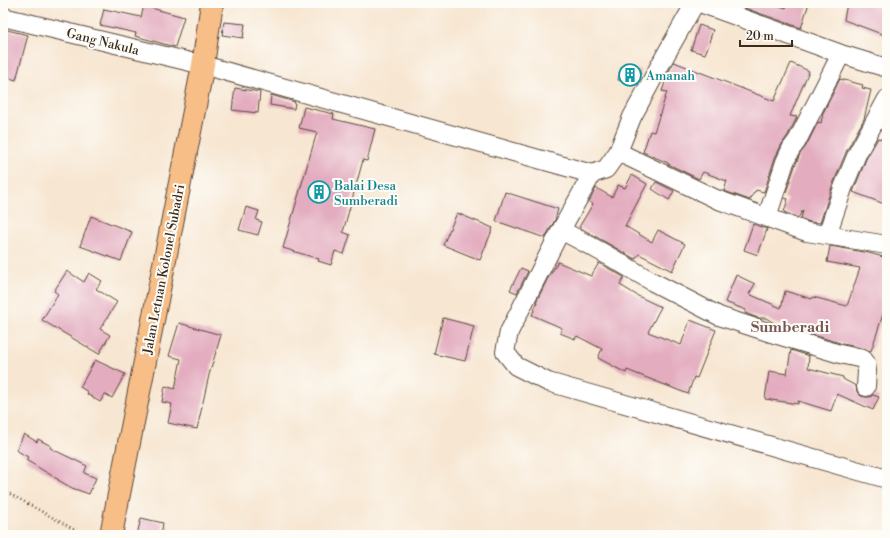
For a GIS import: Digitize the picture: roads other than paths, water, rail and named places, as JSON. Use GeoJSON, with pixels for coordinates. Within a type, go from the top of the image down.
{"type":"FeatureCollection","features":[{"type":"Feature","properties":{"kind":"main road","name":"Jalan Letnan Kolonel Subadri"},"geometry":{"type":"LineString","coordinates":[[112,535],[203,65],[212,3]]}},
{"type":"Feature","properties":{"kind":"street"},"geometry":{"type":"LineString","coordinates":[[695,3],[632,118],[618,152],[606,169],[592,174],[561,230],[509,332],[505,352],[516,366],[548,382],[887,478]]}},
{"type":"Feature","properties":{"kind":"street"},"geometry":{"type":"LineString","coordinates":[[700,3],[841,54],[887,68]]}},
{"type":"Feature","properties":{"kind":"street","name":"Gang Nakula"},"geometry":{"type":"LineString","coordinates":[[3,16],[203,65],[592,174]]}},
{"type":"Feature","properties":{"kind":"street"},"geometry":{"type":"LineString","coordinates":[[767,217],[785,162],[841,54]]}},
{"type":"Feature","properties":{"kind":"street"},"geometry":{"type":"LineString","coordinates":[[827,235],[843,188],[857,154],[887,99]]}},
{"type":"Feature","properties":{"kind":"street"},"geometry":{"type":"LineString","coordinates":[[618,152],[716,199],[807,232],[887,245]]}},
{"type":"Feature","properties":{"kind":"street"},"geometry":{"type":"LineString","coordinates":[[561,230],[653,282],[719,316],[771,333],[862,359],[866,363],[866,387]]}},
{"type":"Feature","properties":{"kind":"place","name":"Amanah"},"geometry":{"type":"Point","coordinates":[630,75]}},
{"type":"Feature","properties":{"kind":"place","name":"Balai Desa Sumberadi"},"geometry":{"type":"Point","coordinates":[319,192]}},
{"type":"Feature","properties":{"kind":"district","name":"Sumberadi"},"geometry":{"type":"Point","coordinates":[790,327]}}]}
